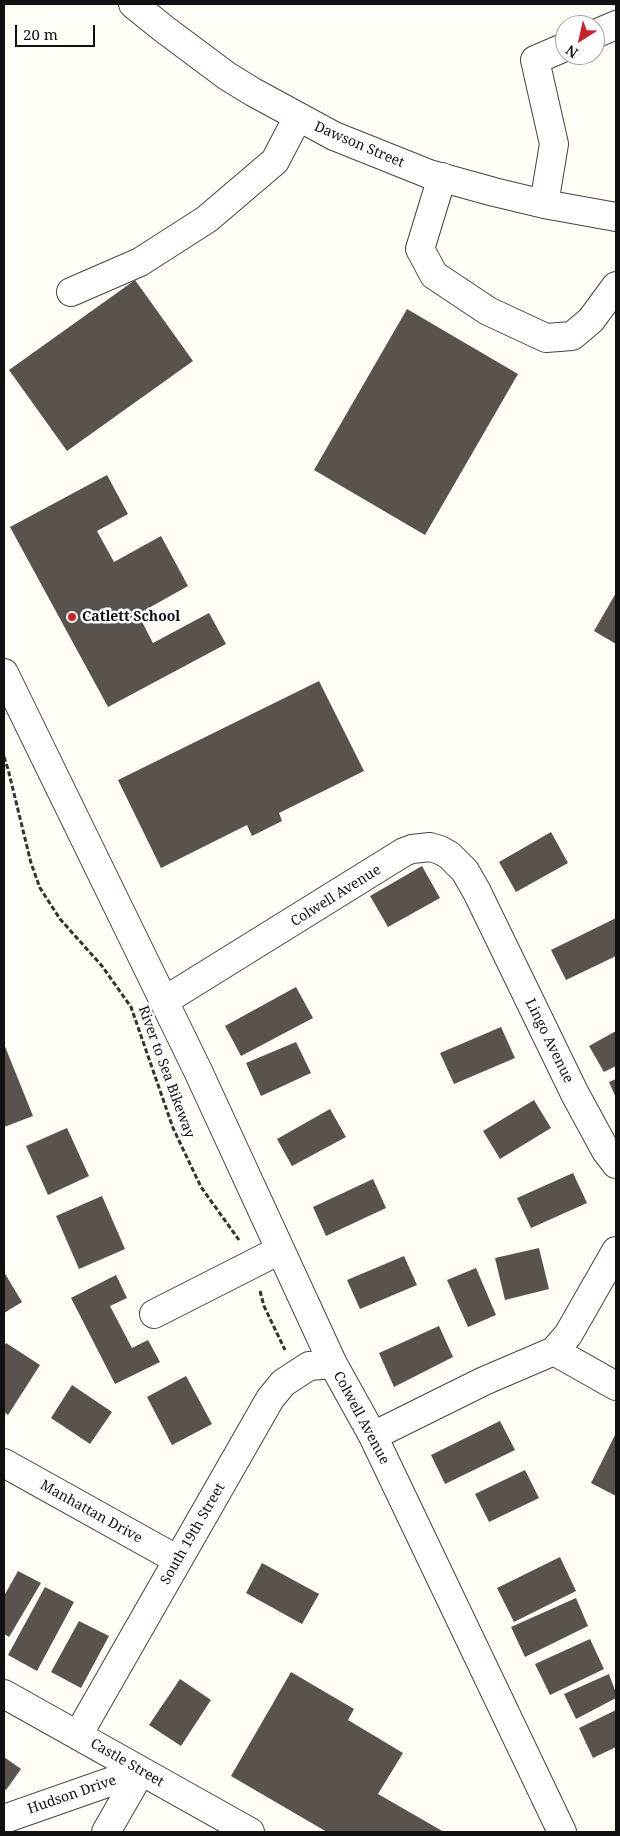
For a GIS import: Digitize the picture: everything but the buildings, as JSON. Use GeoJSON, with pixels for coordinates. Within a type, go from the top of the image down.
{"type":"FeatureCollection","features":[{"type":"Feature","properties":{"kind":"street","name":"Dawson Street"},"geometry":{"type":"LineString","coordinates":[[133,4],[227,76],[334,136],[394,161],[442,178],[544,204],[616,217]]}},
{"type":"Feature","properties":{"kind":"street"},"geometry":{"type":"LineString","coordinates":[[544,204],[554,144],[535,60],[555,51]]}},
{"type":"Feature","properties":{"kind":"street"},"geometry":{"type":"LineString","coordinates":[[71,292],[140,262],[206,219],[275,160],[298,117]]}},
{"type":"Feature","properties":{"kind":"street"},"geometry":{"type":"LineString","coordinates":[[442,178],[420,249],[434,275],[488,311],[546,338],[572,336],[591,320],[616,286]]}},
{"type":"Feature","properties":{"kind":"street","name":"Colwell Avenue"},"geometry":{"type":"LineString","coordinates":[[4,673],[164,1001],[333,1364],[373,1436],[562,1832]]}},
{"type":"Feature","properties":{"kind":"street","name":"Colwell Avenue"},"geometry":{"type":"LineString","coordinates":[[164,1001],[404,852],[412,849],[430,847],[449,855],[465,871],[489,916]]}},
{"type":"Feature","properties":{"kind":"street","name":"Lingo Avenue"},"geometry":{"type":"LineString","coordinates":[[489,916],[575,1094],[606,1151],[616,1164]]}},
{"type":"Feature","properties":{"kind":"street"},"geometry":{"type":"LineString","coordinates":[[154,1314],[280,1250]]}},
{"type":"Feature","properties":{"kind":"street"},"geometry":{"type":"LineString","coordinates":[[373,1436],[484,1381],[554,1351],[568,1335],[616,1251]]}},
{"type":"Feature","properties":{"kind":"street"},"geometry":{"type":"LineString","coordinates":[[554,1351],[616,1386]]}},
{"type":"Feature","properties":{"kind":"street","name":"South 19th Street"},"geometry":{"type":"LineString","coordinates":[[78,1735],[270,1399],[283,1383],[308,1366],[333,1364]]}},
{"type":"Feature","properties":{"kind":"street","name":"Manhattan Drive"},"geometry":{"type":"LineString","coordinates":[[4,1463],[178,1560]]}},
{"type":"Feature","properties":{"kind":"street","name":"Castle Street"},"geometry":{"type":"LineString","coordinates":[[4,1694],[250,1832]]}},
{"type":"Feature","properties":{"kind":"street"},"geometry":{"type":"LineString","coordinates":[[106,1832],[141,1771]]}},
{"type":"Feature","properties":{"kind":"street","name":"Hudson Drive"},"geometry":{"type":"LineString","coordinates":[[4,1819],[141,1771]]}},
{"type":"Feature","properties":{"kind":"path","name":"River to Sea Bikeway"},"geometry":{"type":"LineString","coordinates":[[4,757],[31,863],[40,888],[60,919],[102,966],[131,1007],[177,1137],[201,1187],[250,1255],[264,1306],[288,1356]]}},
{"type":"Feature","properties":{"kind":"place","name":"Catlett School"},"geometry":{"type":"Point","coordinates":[72,617]}}]}
